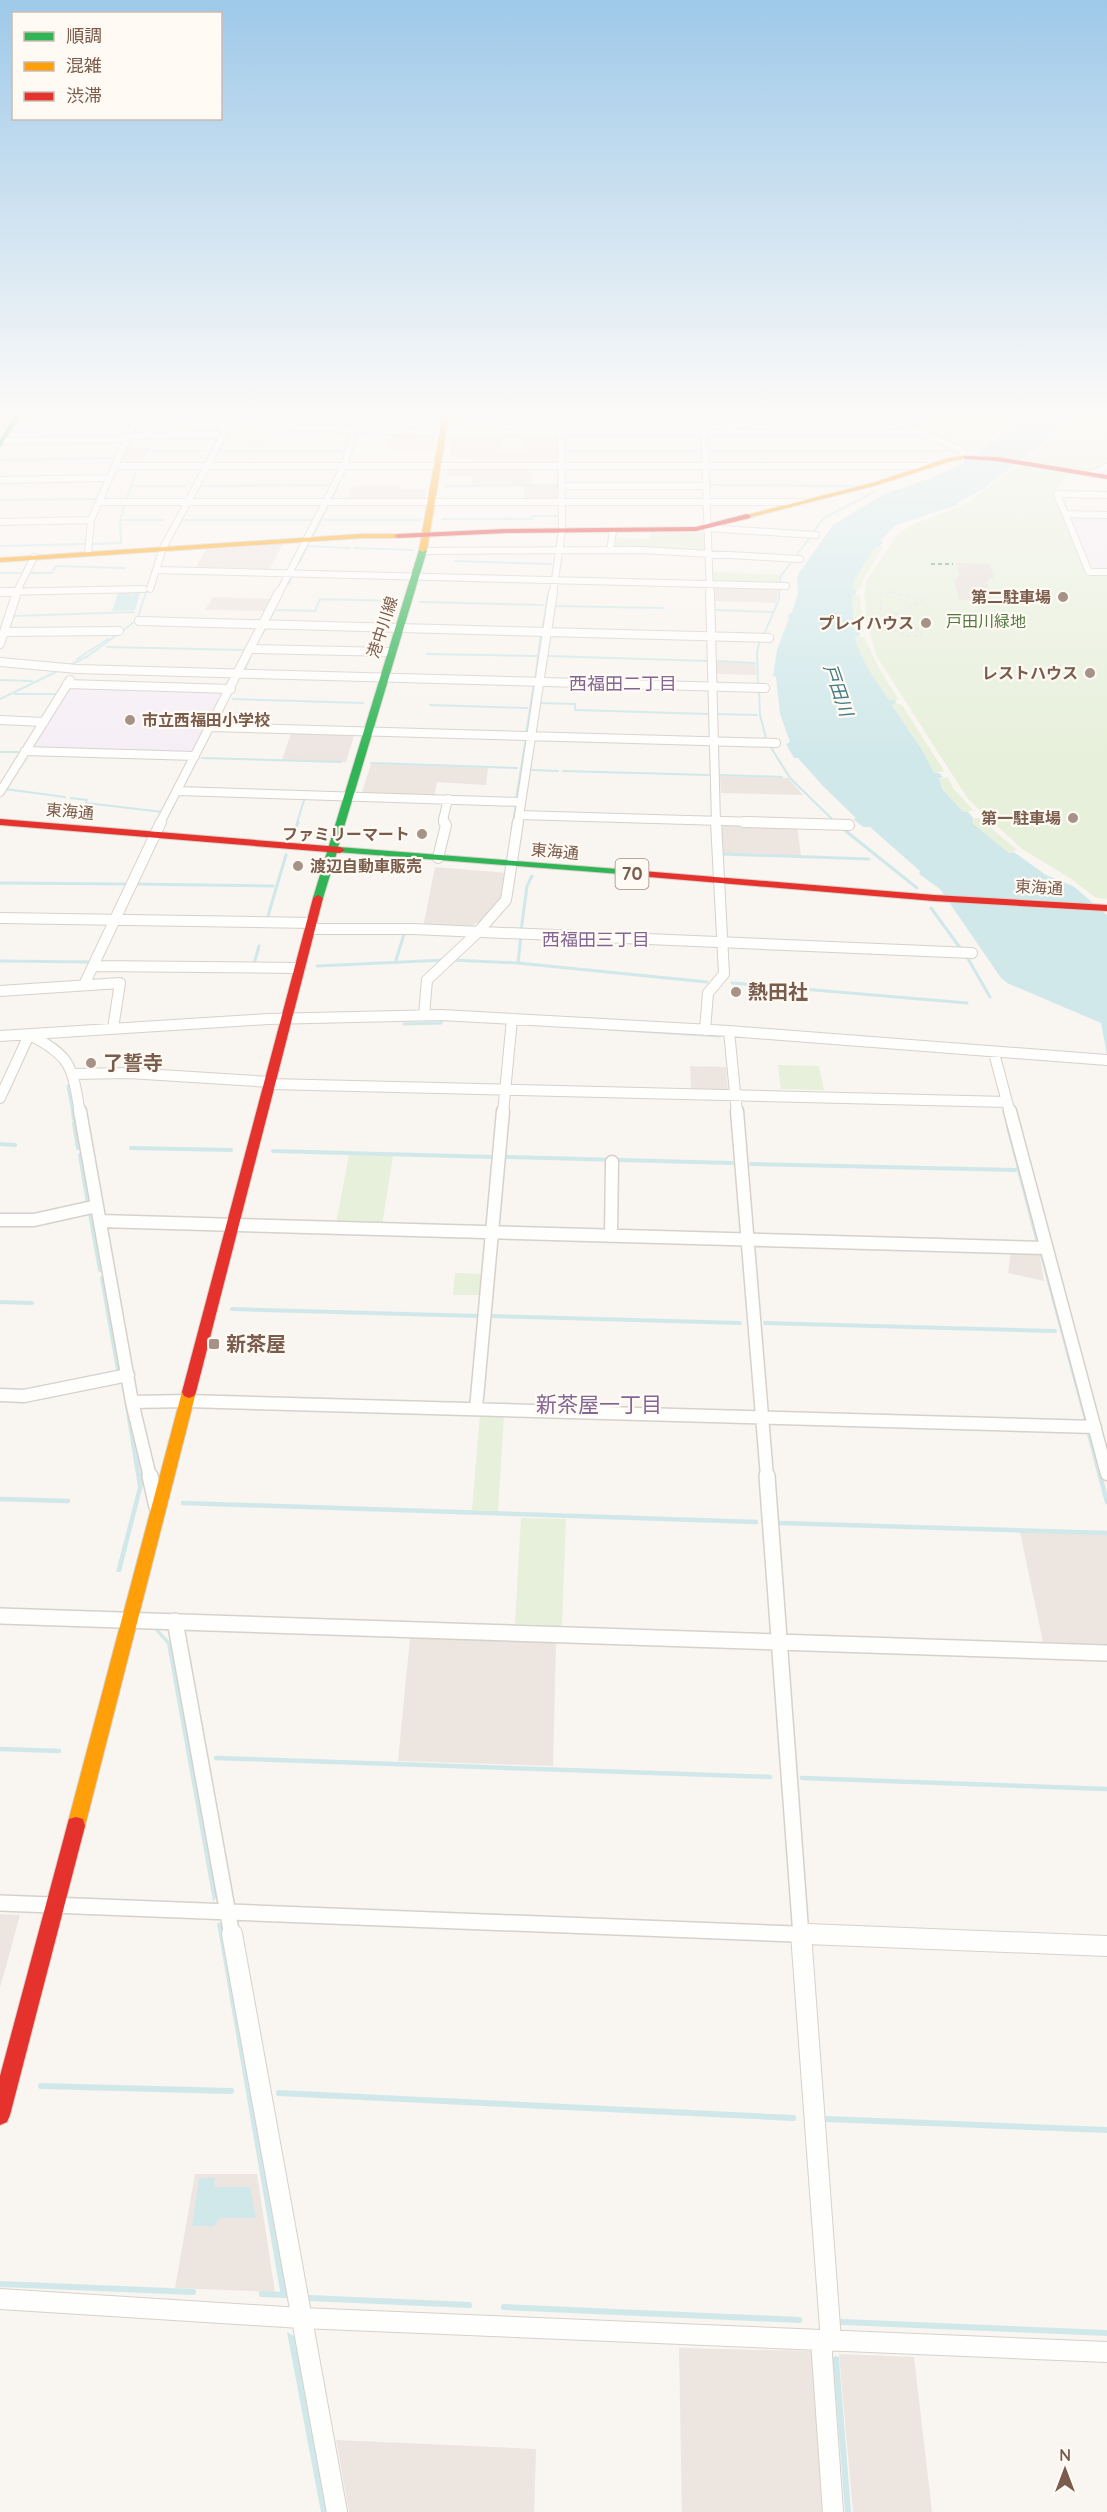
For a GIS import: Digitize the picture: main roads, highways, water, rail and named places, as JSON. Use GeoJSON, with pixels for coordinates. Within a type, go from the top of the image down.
{"type":"FeatureCollection","features":[{"type":"Feature","properties":{"kind":"main road","name":"港中川線"},"geometry":{"type":"LineString","coordinates":[[0,2115],[331,850],[428,526]]}},
{"type":"Feature","properties":{"kind":"main road"},"geometry":{"type":"LineString","coordinates":[[0,560],[308,539],[713,526]]}},
{"type":"Feature","properties":{"kind":"main road","name":"東海通"},"geometry":{"type":"LineString","coordinates":[[0,822],[934,898],[1107,908]]}},
{"type":"Feature","properties":{"kind":"water","name":"戸田川"},"geometry":{"type":"Polygon","coordinates":[[[832,526],[895,526],[880,541],[883,542],[880,546],[876,546],[854,580],[852,589],[857,590],[852,596],[854,630],[859,632],[860,636],[855,637],[857,645],[869,670],[889,700],[895,700],[896,703],[892,705],[924,753],[934,773],[939,773],[943,777],[939,778],[943,790],[963,812],[968,812],[973,818],[972,823],[1009,853],[1014,852],[1046,875],[1073,886],[1107,915],[1107,1055],[1101,1023],[1007,983],[1001,978],[940,889],[919,874],[920,871],[870,827],[863,827],[853,819],[856,818],[798,758],[794,758],[786,744],[790,742],[780,714],[776,677],[773,676],[777,650],[789,618],[787,616],[792,612],[798,594],[799,573],[832,526]]]}},
{"type":"Feature","properties":{"kind":"water"},"geometry":{"type":"Polygon","coordinates":[[[141,590],[135,610],[112,611],[118,593],[133,591],[132,596],[135,591],[141,590]]]}},
{"type":"Feature","properties":{"kind":"water"},"geometry":{"type":"Polygon","coordinates":[[[124,1380],[143,1485],[121,1572],[116,1572],[138,1487],[121,1381],[124,1380]]]}},
{"type":"Feature","properties":{"kind":"water"},"geometry":{"type":"Polygon","coordinates":[[[153,1628],[158,1629],[170,1642],[218,1896],[213,1901],[167,1644],[153,1628]]]}},
{"type":"Feature","properties":{"kind":"water"},"geometry":{"type":"Polygon","coordinates":[[[217,1923],[223,1923],[291,2297],[281,2297],[217,1923]]]}},
{"type":"Feature","properties":{"kind":"water"},"geometry":{"type":"Polygon","coordinates":[[[199,2178],[215,2178],[214,2187],[250,2187],[256,2218],[220,2218],[214,2226],[192,2226],[199,2178]]]}},
{"type":"Feature","properties":{"kind":"water"},"geometry":{"type":"Polygon","coordinates":[[[287,2332],[299,2339],[331,2512],[321,2512],[287,2332]]]}},
{"type":"Feature","properties":{"kind":"waterway"},"geometry":{"type":"LineString","coordinates":[[94,544],[121,543],[120,526]]}},
{"type":"Feature","properties":{"kind":"waterway"},"geometry":{"type":"LineString","coordinates":[[313,536],[318,526]]}},
{"type":"Feature","properties":{"kind":"waterway"},"geometry":{"type":"LineString","coordinates":[[812,534],[818,526]]}},
{"type":"Feature","properties":{"kind":"waterway"},"geometry":{"type":"LineString","coordinates":[[557,547],[558,533]]}},
{"type":"Feature","properties":{"kind":"waterway"},"geometry":{"type":"LineString","coordinates":[[795,557],[811,536]]}},
{"type":"Feature","properties":{"kind":"waterway"},"geometry":{"type":"LineString","coordinates":[[0,546],[84,544]]}},
{"type":"Feature","properties":{"kind":"waterway"},"geometry":{"type":"LineString","coordinates":[[299,563],[308,546],[349,548]]}},
{"type":"Feature","properties":{"kind":"waterway"},"geometry":{"type":"LineString","coordinates":[[354,548],[413,550]]}},
{"type":"Feature","properties":{"kind":"waterway"},"geometry":{"type":"LineString","coordinates":[[552,578],[555,559]]}},
{"type":"Feature","properties":{"kind":"waterway"},"geometry":{"type":"LineString","coordinates":[[781,584],[780,577],[793,560]]}},
{"type":"Feature","properties":{"kind":"waterway"},"geometry":{"type":"LineString","coordinates":[[455,561],[551,564]]}},
{"type":"Feature","properties":{"kind":"waterway"},"geometry":{"type":"LineString","coordinates":[[30,573],[52,573],[56,566],[125,568]]}},
{"type":"Feature","properties":{"kind":"waterway"},"geometry":{"type":"LineString","coordinates":[[68,666],[88,656],[137,620],[154,567]]}},
{"type":"Feature","properties":{"kind":"waterway"},"geometry":{"type":"LineString","coordinates":[[0,573],[20,573]]}},
{"type":"Feature","properties":{"kind":"waterway"},"geometry":{"type":"LineString","coordinates":[[289,584],[291,578]]}},
{"type":"Feature","properties":{"kind":"waterway"},"geometry":{"type":"LineString","coordinates":[[763,637],[779,599],[780,587]]}},
{"type":"Feature","properties":{"kind":"waterway"},"geometry":{"type":"LineString","coordinates":[[542,631],[548,595]]}},
{"type":"Feature","properties":{"kind":"waterway"},"geometry":{"type":"LineString","coordinates":[[277,610],[315,611],[320,599],[395,601]]}},
{"type":"Feature","properties":{"kind":"waterway"},"geometry":{"type":"LineString","coordinates":[[420,602],[543,605]]}},
{"type":"Feature","properties":{"kind":"waterway"},"geometry":{"type":"LineString","coordinates":[[555,606],[663,608]]}},
{"type":"Feature","properties":{"kind":"waterway"},"geometry":{"type":"LineString","coordinates":[[715,610],[772,612]]}},
{"type":"Feature","properties":{"kind":"waterway"},"geometry":{"type":"LineString","coordinates":[[268,623],[274,611]]}},
{"type":"Feature","properties":{"kind":"waterway"},"geometry":{"type":"LineString","coordinates":[[12,619],[13,616],[134,612]]}},
{"type":"Feature","properties":{"kind":"waterway"},"geometry":{"type":"LineString","coordinates":[[262,634],[266,627]]}},
{"type":"Feature","properties":{"kind":"waterway"},"geometry":{"type":"LineString","coordinates":[[535,680],[541,634]]}},
{"type":"Feature","properties":{"kind":"waterway"},"geometry":{"type":"LineString","coordinates":[[77,659],[108,639]]}},
{"type":"Feature","properties":{"kind":"waterway"},"geometry":{"type":"LineString","coordinates":[[758,686],[757,652],[760,640]]}},
{"type":"Feature","properties":{"kind":"waterway"},"geometry":{"type":"LineString","coordinates":[[107,647],[245,650]]}},
{"type":"Feature","properties":{"kind":"waterway"},"geometry":{"type":"LineString","coordinates":[[427,654],[538,656]]}},
{"type":"Feature","properties":{"kind":"waterway"},"geometry":{"type":"LineString","coordinates":[[548,656],[707,661]]}},
{"type":"Feature","properties":{"kind":"waterway"},"geometry":{"type":"LineString","coordinates":[[244,671],[250,658]]}},
{"type":"Feature","properties":{"kind":"waterway"},"geometry":{"type":"LineString","coordinates":[[716,661],[755,663]]}},
{"type":"Feature","properties":{"kind":"waterway"},"geometry":{"type":"LineString","coordinates":[[0,699],[62,669]]}},
{"type":"Feature","properties":{"kind":"waterway"},"geometry":{"type":"LineString","coordinates":[[0,680],[32,681]]}},
{"type":"Feature","properties":{"kind":"waterway"},"geometry":{"type":"LineString","coordinates":[[526,734],[534,683]]}},
{"type":"Feature","properties":{"kind":"waterway"},"geometry":{"type":"LineString","coordinates":[[759,690],[760,715],[767,742]]}},
{"type":"Feature","properties":{"kind":"waterway"},"geometry":{"type":"LineString","coordinates":[[15,694],[56,694]]}},
{"type":"Feature","properties":{"kind":"waterway"},"geometry":{"type":"LineString","coordinates":[[233,699],[363,703]]}},
{"type":"Feature","properties":{"kind":"waterway"},"geometry":{"type":"LineString","coordinates":[[540,703],[575,704],[575,710],[708,714]]}},
{"type":"Feature","properties":{"kind":"waterway"},"geometry":{"type":"LineString","coordinates":[[430,705],[527,708]]}},
{"type":"Feature","properties":{"kind":"waterway"},"geometry":{"type":"LineString","coordinates":[[718,714],[757,715]]}},
{"type":"Feature","properties":{"kind":"waterway"},"geometry":{"type":"LineString","coordinates":[[516,799],[526,738]]}},
{"type":"Feature","properties":{"kind":"waterway"},"geometry":{"type":"LineString","coordinates":[[770,746],[790,778],[835,822]]}},
{"type":"Feature","properties":{"kind":"waterway"},"geometry":{"type":"LineString","coordinates":[[0,752],[18,752]]}},
{"type":"Feature","properties":{"kind":"waterway"},"geometry":{"type":"LineString","coordinates":[[202,758],[341,762]]}},
{"type":"Feature","properties":{"kind":"waterway"},"geometry":{"type":"LineString","coordinates":[[371,763],[517,768]]}},
{"type":"Feature","properties":{"kind":"waterway"},"geometry":{"type":"LineString","coordinates":[[532,770],[558,771]]}},
{"type":"Feature","properties":{"kind":"waterway"},"geometry":{"type":"LineString","coordinates":[[563,771],[709,775]]}},
{"type":"Feature","properties":{"kind":"waterway"},"geometry":{"type":"LineString","coordinates":[[721,775],[782,777]]}},
{"type":"Feature","properties":{"kind":"waterway"},"geometry":{"type":"LineString","coordinates":[[5,789],[65,797]]}},
{"type":"Feature","properties":{"kind":"waterway"},"geometry":{"type":"LineString","coordinates":[[297,823],[305,797]]}},
{"type":"Feature","properties":{"kind":"waterway"},"geometry":{"type":"LineString","coordinates":[[71,798],[87,800],[86,803],[163,812]]}},
{"type":"Feature","properties":{"kind":"waterway"},"geometry":{"type":"LineString","coordinates":[[513,823],[516,804]]}},
{"type":"Feature","properties":{"kind":"waterway"},"geometry":{"type":"LineString","coordinates":[[293,837],[298,822]]}},
{"type":"Feature","properties":{"kind":"waterway"},"geometry":{"type":"LineString","coordinates":[[512,830],[513,822]]}},
{"type":"Feature","properties":{"kind":"waterway"},"geometry":{"type":"LineString","coordinates":[[842,828],[917,888]]}},
{"type":"Feature","properties":{"kind":"waterway"},"geometry":{"type":"LineString","coordinates":[[723,854],[869,859]]}},
{"type":"Feature","properties":{"kind":"waterway"},"geometry":{"type":"LineString","coordinates":[[267,919],[286,855]]}},
{"type":"Feature","properties":{"kind":"waterway"},"geometry":{"type":"LineString","coordinates":[[521,931],[527,886],[532,876]]}},
{"type":"Feature","properties":{"kind":"waterway"},"geometry":{"type":"LineString","coordinates":[[0,883],[126,884]]}},
{"type":"Feature","properties":{"kind":"waterway"},"geometry":{"type":"LineString","coordinates":[[136,884],[273,886]]}},
{"type":"Feature","properties":{"kind":"waterway"},"geometry":{"type":"LineString","coordinates":[[931,908],[961,949]]}},
{"type":"Feature","properties":{"kind":"waterway"},"geometry":{"type":"LineString","coordinates":[[396,960],[405,931]]}},
{"type":"Feature","properties":{"kind":"waterway"},"geometry":{"type":"LineString","coordinates":[[518,963],[521,936]]}},
{"type":"Feature","properties":{"kind":"waterway"},"geometry":{"type":"LineString","coordinates":[[254,964],[259,946]]}},
{"type":"Feature","properties":{"kind":"waterway"},"geometry":{"type":"LineString","coordinates":[[967,957],[990,997]]}},
{"type":"Feature","properties":{"kind":"waterway"},"geometry":{"type":"LineString","coordinates":[[317,966],[445,960]]}},
{"type":"Feature","properties":{"kind":"waterway"},"geometry":{"type":"LineString","coordinates":[[452,960],[518,963]]}},
{"type":"Feature","properties":{"kind":"waterway"},"geometry":{"type":"LineString","coordinates":[[0,961],[92,962]]}},
{"type":"Feature","properties":{"kind":"waterway"},"geometry":{"type":"LineString","coordinates":[[518,963],[707,982]]}},
{"type":"Feature","properties":{"kind":"waterway"},"geometry":{"type":"LineString","coordinates":[[732,983],[967,1003]]}},
{"type":"Feature","properties":{"kind":"waterway"},"geometry":{"type":"LineString","coordinates":[[404,1024],[441,1023],[441,1020],[445,1020]]}},
{"type":"Feature","properties":{"kind":"waterway"},"geometry":{"type":"LineString","coordinates":[[609,1029],[719,1036]]}},
{"type":"Feature","properties":{"kind":"waterway"},"geometry":{"type":"LineString","coordinates":[[68,1086],[73,1113]]}},
{"type":"Feature","properties":{"kind":"waterway"},"geometry":{"type":"LineString","coordinates":[[73,1111],[74,1119]]}},
{"type":"Feature","properties":{"kind":"waterway"},"geometry":{"type":"LineString","coordinates":[[74,1123],[78,1148]]}},
{"type":"Feature","properties":{"kind":"waterway"},"geometry":{"type":"LineString","coordinates":[[1008,1127],[1017,1161]]}},
{"type":"Feature","properties":{"kind":"waterway"},"geometry":{"type":"LineString","coordinates":[[0,1144],[15,1145]]}},
{"type":"Feature","properties":{"kind":"waterway"},"geometry":{"type":"LineString","coordinates":[[131,1148],[231,1150]]}},
{"type":"Feature","properties":{"kind":"waterway"},"geometry":{"type":"LineString","coordinates":[[273,1151],[493,1157]]}},
{"type":"Feature","properties":{"kind":"waterway"},"geometry":{"type":"LineString","coordinates":[[80,1155],[88,1204]]}},
{"type":"Feature","properties":{"kind":"waterway"},"geometry":{"type":"LineString","coordinates":[[505,1157],[732,1163]]}},
{"type":"Feature","properties":{"kind":"waterway"},"geometry":{"type":"LineString","coordinates":[[751,1164],[1015,1170]]}},
{"type":"Feature","properties":{"kind":"waterway"},"geometry":{"type":"LineString","coordinates":[[1018,1166],[1038,1243]]}},
{"type":"Feature","properties":{"kind":"waterway"},"geometry":{"type":"LineString","coordinates":[[90,1214],[100,1270]]}},
{"type":"Feature","properties":{"kind":"waterway"},"geometry":{"type":"LineString","coordinates":[[1041,1252],[1086,1420]]}},
{"type":"Feature","properties":{"kind":"waterway"},"geometry":{"type":"LineString","coordinates":[[102,1278],[118,1370]]}},
{"type":"Feature","properties":{"kind":"waterway"},"geometry":{"type":"LineString","coordinates":[[0,1302],[32,1303]]}},
{"type":"Feature","properties":{"kind":"waterway"},"geometry":{"type":"LineString","coordinates":[[232,1309],[478,1316]]}},
{"type":"Feature","properties":{"kind":"waterway"},"geometry":{"type":"LineString","coordinates":[[492,1316],[740,1323]]}},
{"type":"Feature","properties":{"kind":"waterway"},"geometry":{"type":"LineString","coordinates":[[765,1323],[1055,1331]]}},
{"type":"Feature","properties":{"kind":"waterway"},"geometry":{"type":"LineString","coordinates":[[1089,1434],[1100,1477]]}},
{"type":"Feature","properties":{"kind":"waterway"},"geometry":{"type":"LineString","coordinates":[[1100,1476],[1107,1502]]}},
{"type":"Feature","properties":{"kind":"waterway"},"geometry":{"type":"LineString","coordinates":[[0,1499],[68,1501]]}},
{"type":"Feature","properties":{"kind":"waterway"},"geometry":{"type":"LineString","coordinates":[[183,1503],[756,1522]]}},
{"type":"Feature","properties":{"kind":"waterway"},"geometry":{"type":"LineString","coordinates":[[780,1523],[1107,1533]]}},
{"type":"Feature","properties":{"kind":"waterway"},"geometry":{"type":"LineString","coordinates":[[0,1749],[59,1751]]}},
{"type":"Feature","properties":{"kind":"waterway"},"geometry":{"type":"LineString","coordinates":[[216,1758],[770,1777]]}},
{"type":"Feature","properties":{"kind":"waterway"},"geometry":{"type":"LineString","coordinates":[[802,1778],[1107,1789]]}},
{"type":"Feature","properties":{"kind":"waterway"},"geometry":{"type":"LineString","coordinates":[[41,2086],[231,2091]]}},
{"type":"Feature","properties":{"kind":"waterway"},"geometry":{"type":"LineString","coordinates":[[279,2093],[793,2118]]}},
{"type":"Feature","properties":{"kind":"waterway"},"geometry":{"type":"LineString","coordinates":[[827,2119],[1107,2130]]}},
{"type":"Feature","properties":{"kind":"waterway"},"geometry":{"type":"LineString","coordinates":[[0,2284],[193,2292]]}},
{"type":"Feature","properties":{"kind":"waterway"},"geometry":{"type":"LineString","coordinates":[[262,2294],[285,2295]]}},
{"type":"Feature","properties":{"kind":"waterway"},"geometry":{"type":"LineString","coordinates":[[309,2298],[469,2305]]}},
{"type":"Feature","properties":{"kind":"waterway"},"geometry":{"type":"LineString","coordinates":[[504,2307],[799,2320]]}},
{"type":"Feature","properties":{"kind":"waterway"},"geometry":{"type":"LineString","coordinates":[[842,2322],[1107,2333]]}},
{"type":"Feature","properties":{"kind":"waterway"},"geometry":{"type":"LineString","coordinates":[[836,2359],[848,2512]]}},
{"type":"Feature","properties":{"kind":"railway"},"geometry":{"type":"LineString","coordinates":[[891,592],[921,599],[922,602],[893,616],[920,631],[921,636],[906,636],[882,624],[880,594],[891,592]]}},
{"type":"Feature","properties":{"kind":"place","name":"第二駐車場"},"geometry":{"type":"Point","coordinates":[1063,597]}},
{"type":"Feature","properties":{"kind":"place","name":"プレイハウス"},"geometry":{"type":"Point","coordinates":[926,623]}},
{"type":"Feature","properties":{"kind":"place","name":"レストハウス"},"geometry":{"type":"Point","coordinates":[1090,673]}},
{"type":"Feature","properties":{"kind":"place","name":"市立西福田小学校"},"geometry":{"type":"Point","coordinates":[130,720]}},
{"type":"Feature","properties":{"kind":"place","name":"第一駐車場"},"geometry":{"type":"Point","coordinates":[1073,818]}},
{"type":"Feature","properties":{"kind":"place","name":"ファミリーマート"},"geometry":{"type":"Point","coordinates":[422,834]}},
{"type":"Feature","properties":{"kind":"place","name":"渡辺自動車販売"},"geometry":{"type":"Point","coordinates":[298,866]}},
{"type":"Feature","properties":{"kind":"place","name":"熱田社"},"geometry":{"type":"Point","coordinates":[736,992]}},
{"type":"Feature","properties":{"kind":"place","name":"了誓寺"},"geometry":{"type":"Point","coordinates":[91,1063]}},
{"type":"Feature","properties":{"kind":"place","name":"新茶屋"},"geometry":{"type":"Point","coordinates":[214,1344]}},
{"type":"Feature","properties":{"kind":"district","name":"西福田二丁目"},"geometry":{"type":"Point","coordinates":[623,684]}},
{"type":"Feature","properties":{"kind":"district","name":"西福田三丁目"},"geometry":{"type":"Point","coordinates":[596,940]}},
{"type":"Feature","properties":{"kind":"district","name":"新茶屋一丁目"},"geometry":{"type":"Point","coordinates":[599,1405]}},
{"type":"Feature","properties":{"kind":"park label","name":"戸田川緑地"},"geometry":{"type":"Point","coordinates":[986,621]}}]}
